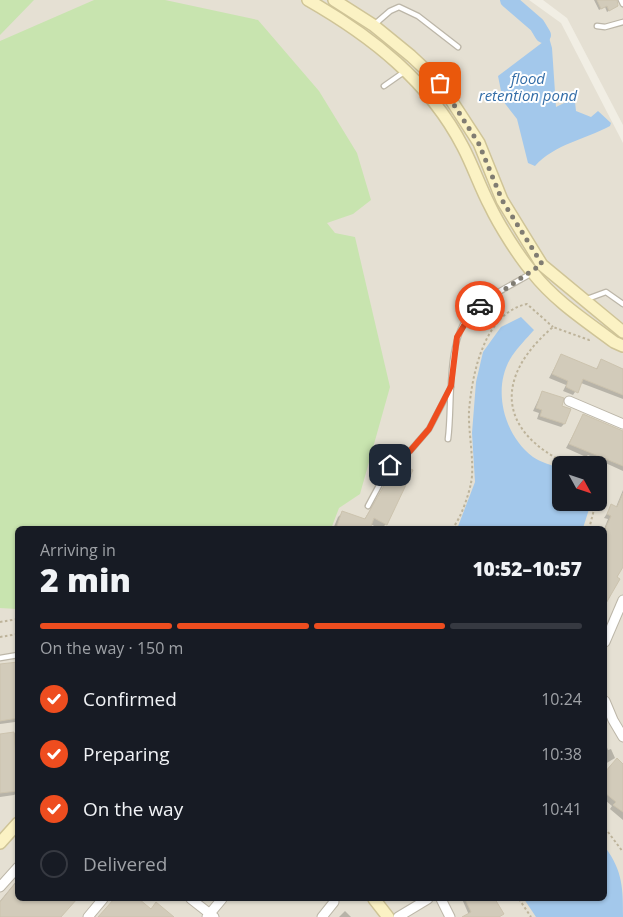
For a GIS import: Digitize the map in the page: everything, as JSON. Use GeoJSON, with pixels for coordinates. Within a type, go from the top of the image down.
{"type":"FeatureCollection","features":[{"type":"Feature","properties":{"kind":"street"},"geometry":{"type":"LineString","coordinates":[[308,0],[371,42],[407,70],[428,94],[463,146],[491,208],[533,273],[560,300],[623,346]]}},
{"type":"Feature","properties":{"kind":"street"},"geometry":{"type":"LineString","coordinates":[[334,0],[373,25],[440,83],[479,144],[502,200],[542,264],[623,332]]}},
{"type":"Feature","properties":{"kind":"street"},"geometry":{"type":"LineString","coordinates":[[569,401],[623,424]]}},
{"type":"Feature","properties":{"kind":"street"},"geometry":{"type":"LineString","coordinates":[[607,637],[623,600]]}},
{"type":"Feature","properties":{"kind":"street"},"geometry":{"type":"LineString","coordinates":[[607,706],[612,720],[623,737]]}},
{"type":"Feature","properties":{"kind":"street"},"geometry":{"type":"LineString","coordinates":[[0,843],[15,826]]}},
{"type":"Feature","properties":{"kind":"street"},"geometry":{"type":"LineString","coordinates":[[0,887],[15,870]]}},
{"type":"Feature","properties":{"kind":"street"},"geometry":{"type":"LineString","coordinates":[[88,917],[101,901]]}},
{"type":"Feature","properties":{"kind":"street"},"geometry":{"type":"LineString","coordinates":[[193,901],[210,916],[221,901]]}},
{"type":"Feature","properties":{"kind":"street"},"geometry":{"type":"LineString","coordinates":[[380,901],[388,917]]}},
{"type":"Feature","properties":{"kind":"street"},"geometry":{"type":"LineString","coordinates":[[398,917],[425,901]]}},
{"type":"Feature","properties":{"kind":"street"},"geometry":{"type":"LineString","coordinates":[[442,901],[450,917]]}},
{"type":"Feature","properties":{"kind":"street"},"geometry":{"type":"LineString","coordinates":[[322,917],[334,902]]}},
{"type":"Feature","properties":{"kind":"lane"},"geometry":{"type":"LineString","coordinates":[[621,0],[623,4]]}},
{"type":"Feature","properties":{"kind":"lane"},"geometry":{"type":"LineString","coordinates":[[373,25],[390,11],[399,7],[418,16],[458,47]]}},
{"type":"Feature","properties":{"kind":"lane"},"geometry":{"type":"LineString","coordinates":[[597,26],[605,27],[623,22]]}},
{"type":"Feature","properties":{"kind":"lane"},"geometry":{"type":"LineString","coordinates":[[384,86],[407,70]]}},
{"type":"Feature","properties":{"kind":"lane"},"geometry":{"type":"LineString","coordinates":[[448,439],[451,386],[457,337],[471,314],[491,297],[533,273],[542,264]]}},
{"type":"Feature","properties":{"kind":"lane"},"geometry":{"type":"LineString","coordinates":[[583,300],[606,292],[623,304]]}},
{"type":"Feature","properties":{"kind":"lane"},"geometry":{"type":"LineString","coordinates":[[368,506],[395,458],[410,451],[429,429],[451,386]]}},
{"type":"Feature","properties":{"kind":"lane"},"geometry":{"type":"LineString","coordinates":[[0,658],[15,656]]}},
{"type":"Feature","properties":{"kind":"path"},"geometry":{"type":"LineString","coordinates":[[453,526],[472,482],[469,411],[481,350],[491,330],[518,306],[527,304],[553,327],[589,340],[600,331]]}},
{"type":"Feature","properties":{"kind":"path"},"geometry":{"type":"LineString","coordinates":[[552,456],[528,439],[516,420],[512,392],[517,369],[538,340],[553,327]]}},
{"type":"Feature","properties":{"kind":"path"},"geometry":{"type":"LineString","coordinates":[[590,526],[594,511]]}},
{"type":"Feature","properties":{"kind":"path"},"geometry":{"type":"LineString","coordinates":[[0,622],[15,620]]}},
{"type":"Feature","properties":{"kind":"path"},"geometry":{"type":"LineString","coordinates":[[0,637],[15,634]]}},
{"type":"Feature","properties":{"kind":"path"},"geometry":{"type":"LineString","coordinates":[[607,831],[623,852]]}},
{"type":"Feature","properties":{"kind":"path"},"geometry":{"type":"LineString","coordinates":[[520,901],[531,917]]}},
{"type":"Feature","properties":{"kind":"shaded area"},"geometry":{"type":"Polygon","coordinates":[[[0,0],[529,0],[561,23],[623,143],[623,917],[0,917],[0,0]]]}},
{"type":"Feature","properties":{"kind":"shaded area"},"geometry":{"type":"Polygon","coordinates":[[[543,0],[623,0],[623,125],[567,18],[543,0]]]}},
{"type":"Feature","properties":{"kind":"green space"},"geometry":{"type":"Polygon","coordinates":[[[0,0],[34,0],[0,35],[0,0]]]}},
{"type":"Feature","properties":{"kind":"green space"},"geometry":{"type":"Polygon","coordinates":[[[94,0],[165,0],[258,20],[319,91],[357,153],[371,200],[353,214],[327,223],[335,233],[355,237],[390,387],[360,494],[339,508],[332,526],[15,526],[15,609],[0,608],[0,41],[94,0]]]}},
{"type":"Feature","properties":{"kind":"water","name":"flood retention pond"},"geometry":{"type":"Polygon","coordinates":[[[532,14],[548,34],[552,48],[556,107],[568,101],[575,102],[576,111],[591,117],[598,111],[611,123],[610,126],[600,131],[552,152],[535,166],[528,163],[517,119],[503,101],[498,76],[543,42],[528,20],[532,14]]]}},
{"type":"Feature","properties":{"kind":"water"},"geometry":{"type":"Polygon","coordinates":[[[521,317],[534,330],[514,353],[506,369],[502,382],[504,410],[508,424],[523,448],[533,457],[552,466],[552,511],[588,511],[584,526],[458,526],[475,482],[472,433],[476,382],[483,352],[501,327],[521,317]]]}},
{"type":"Feature","properties":{"kind":"water"},"geometry":{"type":"Polygon","coordinates":[[[607,850],[619,872],[623,898],[623,917],[536,917],[525,901],[607,901],[607,850]]]}},
{"type":"Feature","properties":{"kind":"building"},"geometry":{"type":"Polygon","coordinates":[[[597,0],[617,0],[618,6],[609,11],[607,6],[601,9],[597,0]]]}},
{"type":"Feature","properties":{"kind":"building"},"geometry":{"type":"Polygon","coordinates":[[[561,354],[597,369],[601,359],[623,369],[623,395],[583,379],[578,393],[566,387],[568,381],[552,374],[561,354]]]}},
{"type":"Feature","properties":{"kind":"building"},"geometry":{"type":"Polygon","coordinates":[[[542,391],[564,398],[562,406],[571,409],[565,424],[540,416],[542,410],[536,408],[542,391]]]}},
{"type":"Feature","properties":{"kind":"building"},"geometry":{"type":"Polygon","coordinates":[[[583,414],[623,431],[623,466],[608,460],[608,456],[598,456],[569,444],[583,414]]]}},
{"type":"Feature","properties":{"kind":"building"},"geometry":{"type":"Polygon","coordinates":[[[397,463],[413,470],[387,525],[374,518],[371,526],[337,526],[342,511],[365,519],[397,463]]]}},
{"type":"Feature","properties":{"kind":"building"},"geometry":{"type":"Polygon","coordinates":[[[623,493],[623,567],[617,577],[620,579],[607,602],[606,526],[611,516],[607,514],[611,504],[617,507],[623,493]]]}},
{"type":"Feature","properties":{"kind":"building"},"geometry":{"type":"Polygon","coordinates":[[[15,662],[15,718],[0,721],[0,664],[15,662]]]}},
{"type":"Feature","properties":{"kind":"building"},"geometry":{"type":"Polygon","coordinates":[[[14,732],[15,791],[0,793],[0,734],[14,732]]]}},
{"type":"Feature","properties":{"kind":"building"},"geometry":{"type":"Polygon","coordinates":[[[617,758],[623,764],[623,812],[613,805],[616,802],[607,795],[607,770],[617,758]]]}},
{"type":"Feature","properties":{"kind":"building"},"geometry":{"type":"Polygon","coordinates":[[[15,884],[15,901],[75,901],[61,917],[0,917],[0,902],[15,884]]]}},
{"type":"Feature","properties":{"kind":"building"},"geometry":{"type":"Polygon","coordinates":[[[112,901],[141,901],[151,909],[156,902],[174,917],[98,917],[112,901]]]}},
{"type":"Feature","properties":{"kind":"building"},"geometry":{"type":"Polygon","coordinates":[[[466,901],[496,901],[504,914],[499,917],[462,917],[471,912],[466,901]]]}},
{"type":"Feature","properties":{"kind":"waterway"},"geometry":{"type":"LineString","coordinates":[[508,0],[537,25],[543,35]]}},
{"type":"Feature","properties":{"kind":"way so far"},"geometry":{"type":"LineString","coordinates":[[440,83],[479,144],[502,200],[542,264],[533,273],[491,297],[480,306]]}},
{"type":"Feature","properties":{"kind":"route"},"geometry":{"type":"LineString","coordinates":[[390,465],[395,458],[410,451],[429,429],[451,386],[457,337],[471,314],[480,306]]}}]}
